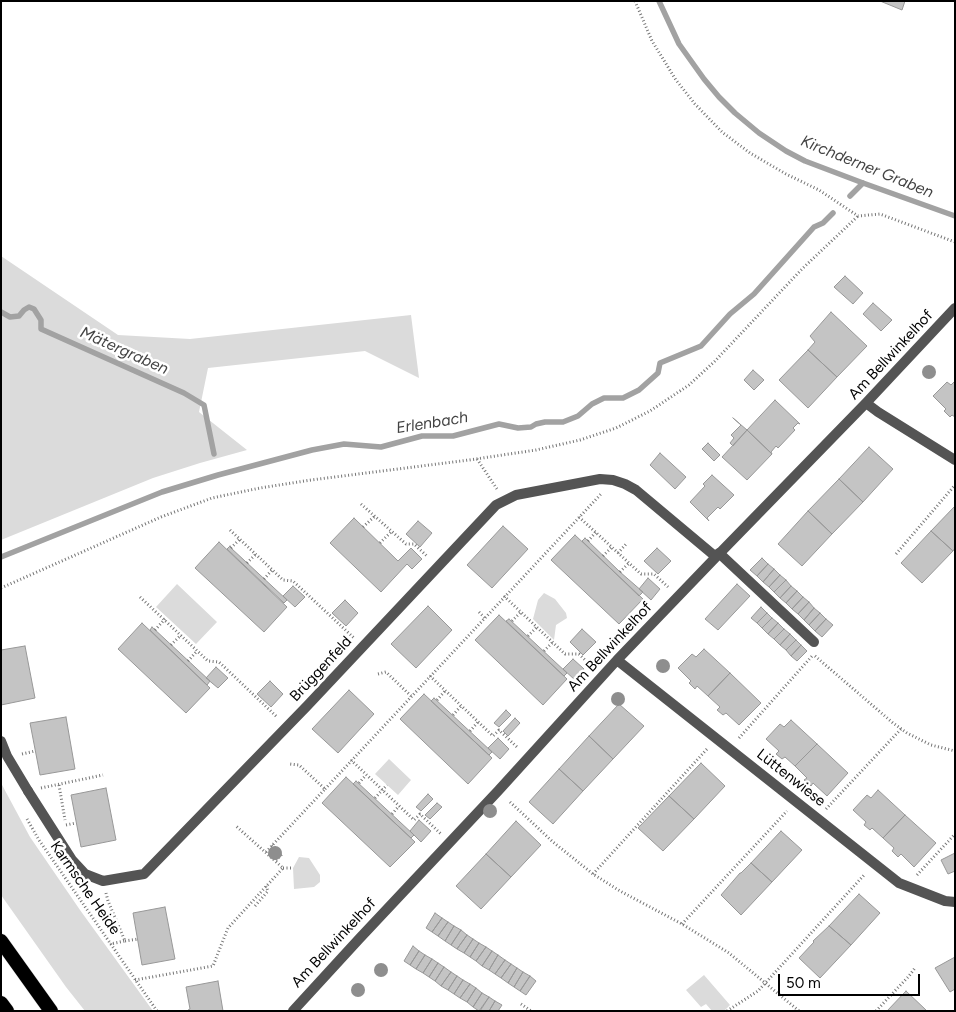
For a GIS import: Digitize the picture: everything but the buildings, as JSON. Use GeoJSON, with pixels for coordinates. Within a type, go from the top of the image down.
{"type":"FeatureCollection","features":[{"type":"Feature","properties":{"kind":"highway"},"geometry":{"type":"LineString","coordinates":[[1,941],[51,1011]]}},
{"type":"Feature","properties":{"kind":"highway"},"geometry":{"type":"LineString","coordinates":[[1,1003],[7,1011]]}},
{"type":"Feature","properties":{"kind":"street","name":"Am Bellwinkelhof"},"geometry":{"type":"LineString","coordinates":[[293,1011],[678,596],[866,403],[955,308]]}},
{"type":"Feature","properties":{"kind":"street"},"geometry":{"type":"LineString","coordinates":[[866,403],[955,460]]}},
{"type":"Feature","properties":{"kind":"street","name":"Brüggenfeld"},"geometry":{"type":"LineString","coordinates":[[103,881],[144,874],[288,727],[496,506],[516,495],[600,479],[613,480],[625,484],[636,490],[718,555],[814,642]]}},
{"type":"Feature","properties":{"kind":"street","name":"Lüttenwiese"},"geometry":{"type":"LineString","coordinates":[[618,660],[893,878],[906,886],[945,901],[955,902]]}},
{"type":"Feature","properties":{"kind":"street"},"geometry":{"type":"LineString","coordinates":[[1,741],[28,790],[72,860],[84,874],[103,881]]}},
{"type":"Feature","properties":{"kind":"path"},"geometry":{"type":"LineString","coordinates":[[635,1],[652,41],[676,80],[695,104],[722,132],[750,153],[819,190],[858,216]]}},
{"type":"Feature","properties":{"kind":"path"},"geometry":{"type":"LineString","coordinates":[[1,588],[161,517],[212,498],[311,480],[536,450],[580,440],[616,428],[650,411],[689,385],[715,361],[802,268],[858,216],[880,214],[955,242]]}},
{"type":"Feature","properties":{"kind":"path"},"geometry":{"type":"LineString","coordinates":[[477,459],[504,500]]}},
{"type":"Feature","properties":{"kind":"path"},"geometry":{"type":"LineString","coordinates":[[896,554],[955,485]]}},
{"type":"Feature","properties":{"kind":"path"},"geometry":{"type":"LineString","coordinates":[[266,852],[606,488]]}},
{"type":"Feature","properties":{"kind":"path"},"geometry":{"type":"LineString","coordinates":[[362,504],[406,544],[414,544],[439,566]]}},
{"type":"Feature","properties":{"kind":"path"},"geometry":{"type":"LineString","coordinates":[[363,527],[375,516]]}},
{"type":"Feature","properties":{"kind":"path"},"geometry":{"type":"LineString","coordinates":[[579,517],[641,574],[654,574],[678,596]]}},
{"type":"Feature","properties":{"kind":"path"},"geometry":{"type":"LineString","coordinates":[[230,530],[283,580],[293,581],[363,647]]}},
{"type":"Feature","properties":{"kind":"path"},"geometry":{"type":"LineString","coordinates":[[380,543],[392,531]]}},
{"type":"Feature","properties":{"kind":"path"},"geometry":{"type":"LineString","coordinates":[[588,541],[596,532]]}},
{"type":"Feature","properties":{"kind":"path"},"geometry":{"type":"LineString","coordinates":[[232,548],[240,539]]}},
{"type":"Feature","properties":{"kind":"path"},"geometry":{"type":"LineString","coordinates":[[618,553],[627,543]]}},
{"type":"Feature","properties":{"kind":"path"},"geometry":{"type":"LineString","coordinates":[[603,556],[612,547]]}},
{"type":"Feature","properties":{"kind":"path"},"geometry":{"type":"LineString","coordinates":[[247,563],[256,554]]}},
{"type":"Feature","properties":{"kind":"path"},"geometry":{"type":"LineString","coordinates":[[620,572],[629,563]]}},
{"type":"Feature","properties":{"kind":"path"},"geometry":{"type":"LineString","coordinates":[[264,579],[272,570]]}},
{"type":"Feature","properties":{"kind":"path"},"geometry":{"type":"LineString","coordinates":[[504,596],[565,654],[578,654],[602,677]]}},
{"type":"Feature","properties":{"kind":"path"},"geometry":{"type":"LineString","coordinates":[[140,597],[173,625],[208,661],[219,662],[288,727]]}},
{"type":"Feature","properties":{"kind":"path"},"geometry":{"type":"LineString","coordinates":[[478,612],[485,618]]}},
{"type":"Feature","properties":{"kind":"path"},"geometry":{"type":"LineString","coordinates":[[512,621],[521,612]]}},
{"type":"Feature","properties":{"kind":"path"},"geometry":{"type":"LineString","coordinates":[[155,630],[165,619]]}},
{"type":"Feature","properties":{"kind":"path"},"geometry":{"type":"LineString","coordinates":[[528,636],[536,627]]}},
{"type":"Feature","properties":{"kind":"path"},"geometry":{"type":"LineString","coordinates":[[171,645],[181,635]]}},
{"type":"Feature","properties":{"kind":"path"},"geometry":{"type":"LineString","coordinates":[[544,651],[553,642]]}},
{"type":"Feature","properties":{"kind":"path"},"geometry":{"type":"LineString","coordinates":[[814,642],[811,649],[813,654],[893,723],[907,733],[931,744],[955,751]]}},
{"type":"Feature","properties":{"kind":"path"},"geometry":{"type":"LineString","coordinates":[[188,660],[197,651]]}},
{"type":"Feature","properties":{"kind":"path"},"geometry":{"type":"LineString","coordinates":[[734,742],[813,654]]}},
{"type":"Feature","properties":{"kind":"path"},"geometry":{"type":"LineString","coordinates":[[378,674],[386,672],[411,696]]}},
{"type":"Feature","properties":{"kind":"path"},"geometry":{"type":"LineString","coordinates":[[430,676],[493,736],[499,730],[529,757]]}},
{"type":"Feature","properties":{"kind":"path"},"geometry":{"type":"LineString","coordinates":[[437,700],[446,691]]}},
{"type":"Feature","properties":{"kind":"path"},"geometry":{"type":"LineString","coordinates":[[453,715],[462,706]]}},
{"type":"Feature","properties":{"kind":"path"},"geometry":{"type":"LineString","coordinates":[[470,731],[478,722]]}},
{"type":"Feature","properties":{"kind":"path"},"geometry":{"type":"LineString","coordinates":[[822,813],[901,729]]}},
{"type":"Feature","properties":{"kind":"path"},"geometry":{"type":"LineString","coordinates":[[593,874],[708,748]]}},
{"type":"Feature","properties":{"kind":"path"},"geometry":{"type":"LineString","coordinates":[[351,760],[414,820],[420,814],[450,842]]}},
{"type":"Feature","properties":{"kind":"path"},"geometry":{"type":"LineString","coordinates":[[290,764],[299,765],[324,789]]}},
{"type":"Feature","properties":{"kind":"path"},"geometry":{"type":"LineString","coordinates":[[28,790],[103,775]]}},
{"type":"Feature","properties":{"kind":"path"},"geometry":{"type":"LineString","coordinates":[[359,783],[366,775]]}},
{"type":"Feature","properties":{"kind":"path"},"geometry":{"type":"LineString","coordinates":[[375,798],[387,785]]}},
{"type":"Feature","properties":{"kind":"path"},"geometry":{"type":"LineString","coordinates":[[510,802],[553,842],[593,874],[729,953],[799,1011]]}},
{"type":"Feature","properties":{"kind":"path"},"geometry":{"type":"LineString","coordinates":[[392,814],[399,806]]}},
{"type":"Feature","properties":{"kind":"path"},"geometry":{"type":"LineString","coordinates":[[682,924],[787,811]]}},
{"type":"Feature","properties":{"kind":"path","name":"Karmsche Heide"},"geometry":{"type":"LineString","coordinates":[[25,816],[39,840],[157,1011]]}},
{"type":"Feature","properties":{"kind":"path"},"geometry":{"type":"LineString","coordinates":[[66,825],[76,823]]}},
{"type":"Feature","properties":{"kind":"path"},"geometry":{"type":"LineString","coordinates":[[236,826],[283,868],[293,868]]}},
{"type":"Feature","properties":{"kind":"path"},"geometry":{"type":"LineString","coordinates":[[906,886],[955,834]]}},
{"type":"Feature","properties":{"kind":"path"},"geometry":{"type":"LineString","coordinates":[[272,845],[282,854],[275,861]]}},
{"type":"Feature","properties":{"kind":"path"},"geometry":{"type":"LineString","coordinates":[[135,980],[213,966],[228,928],[283,868]]}},
{"type":"Feature","properties":{"kind":"path"},"geometry":{"type":"LineString","coordinates":[[727,1011],[758,991],[865,874]]}},
{"type":"Feature","properties":{"kind":"path"},"geometry":{"type":"LineString","coordinates":[[103,881],[108,901],[125,941]]}},
{"type":"Feature","properties":{"kind":"path"},"geometry":{"type":"LineString","coordinates":[[255,906],[268,891],[266,886]]}},
{"type":"Feature","properties":{"kind":"path"},"geometry":{"type":"LineString","coordinates":[[110,944],[138,939]]}},
{"type":"Feature","properties":{"kind":"path"},"geometry":{"type":"LineString","coordinates":[[876,1011],[915,968]]}},
{"type":"Feature","properties":{"kind":"path"},"geometry":{"type":"LineString","coordinates":[[521,1004],[531,1011]]}},
{"type":"Feature","properties":{"kind":"shaded area"},"geometry":{"type":"Polygon","coordinates":[[[1,256],[118,335],[190,339],[411,315],[419,378],[365,351],[208,368],[199,412],[247,450],[153,478],[1,540],[1,256]]]}},
{"type":"Feature","properties":{"kind":"shaded area"},"geometry":{"type":"Polygon","coordinates":[[[177,584],[217,622],[196,644],[156,607],[177,584]]]}},
{"type":"Feature","properties":{"kind":"shaded area"},"geometry":{"type":"Polygon","coordinates":[[[544,593],[555,599],[566,613],[567,618],[556,625],[554,640],[533,619],[538,600],[544,593]]]}},
{"type":"Feature","properties":{"kind":"shaded area"},"geometry":{"type":"Polygon","coordinates":[[[389,759],[411,780],[398,795],[375,774],[389,759]]]}},
{"type":"Feature","properties":{"kind":"shaded area"},"geometry":{"type":"Polygon","coordinates":[[[1,783],[30,837],[153,1011],[85,1011],[1,895],[1,783]]]}},
{"type":"Feature","properties":{"kind":"shaded area"},"geometry":{"type":"Polygon","coordinates":[[[299,857],[309,858],[320,875],[320,882],[314,887],[294,889],[293,868],[299,857]]]}},
{"type":"Feature","properties":{"kind":"shaded area"},"geometry":{"type":"Polygon","coordinates":[[[704,975],[730,1005],[724,1011],[712,1011],[706,1004],[701,1007],[686,990],[704,975]]]}},
{"type":"Feature","properties":{"kind":"waterway","name":"Kirchderner Graben"},"geometry":{"type":"LineString","coordinates":[[659,1],[679,44],[704,79],[735,113],[759,133],[805,161],[955,216]]}},
{"type":"Feature","properties":{"kind":"waterway","name":"Erlenbach"},"geometry":{"type":"LineString","coordinates":[[850,196],[863,183]]}},
{"type":"Feature","properties":{"kind":"waterway","name":"Erlenbach"},"geometry":{"type":"LineString","coordinates":[[1,557],[162,492],[312,450],[344,444],[381,447],[422,436],[453,436],[499,424],[518,428],[531,427],[545,422],[563,422],[578,416],[592,404],[604,398],[623,398],[639,390],[658,373],[660,363],[701,346],[730,314],[754,294],[814,227],[823,223],[833,213]]}},
{"type":"Feature","properties":{"kind":"waterway","name":"Mätergraben"},"geometry":{"type":"LineString","coordinates":[[1,312],[10,317],[19,316],[29,307],[34,309],[41,320],[41,329],[184,393],[204,405],[214,454]]}}]}
